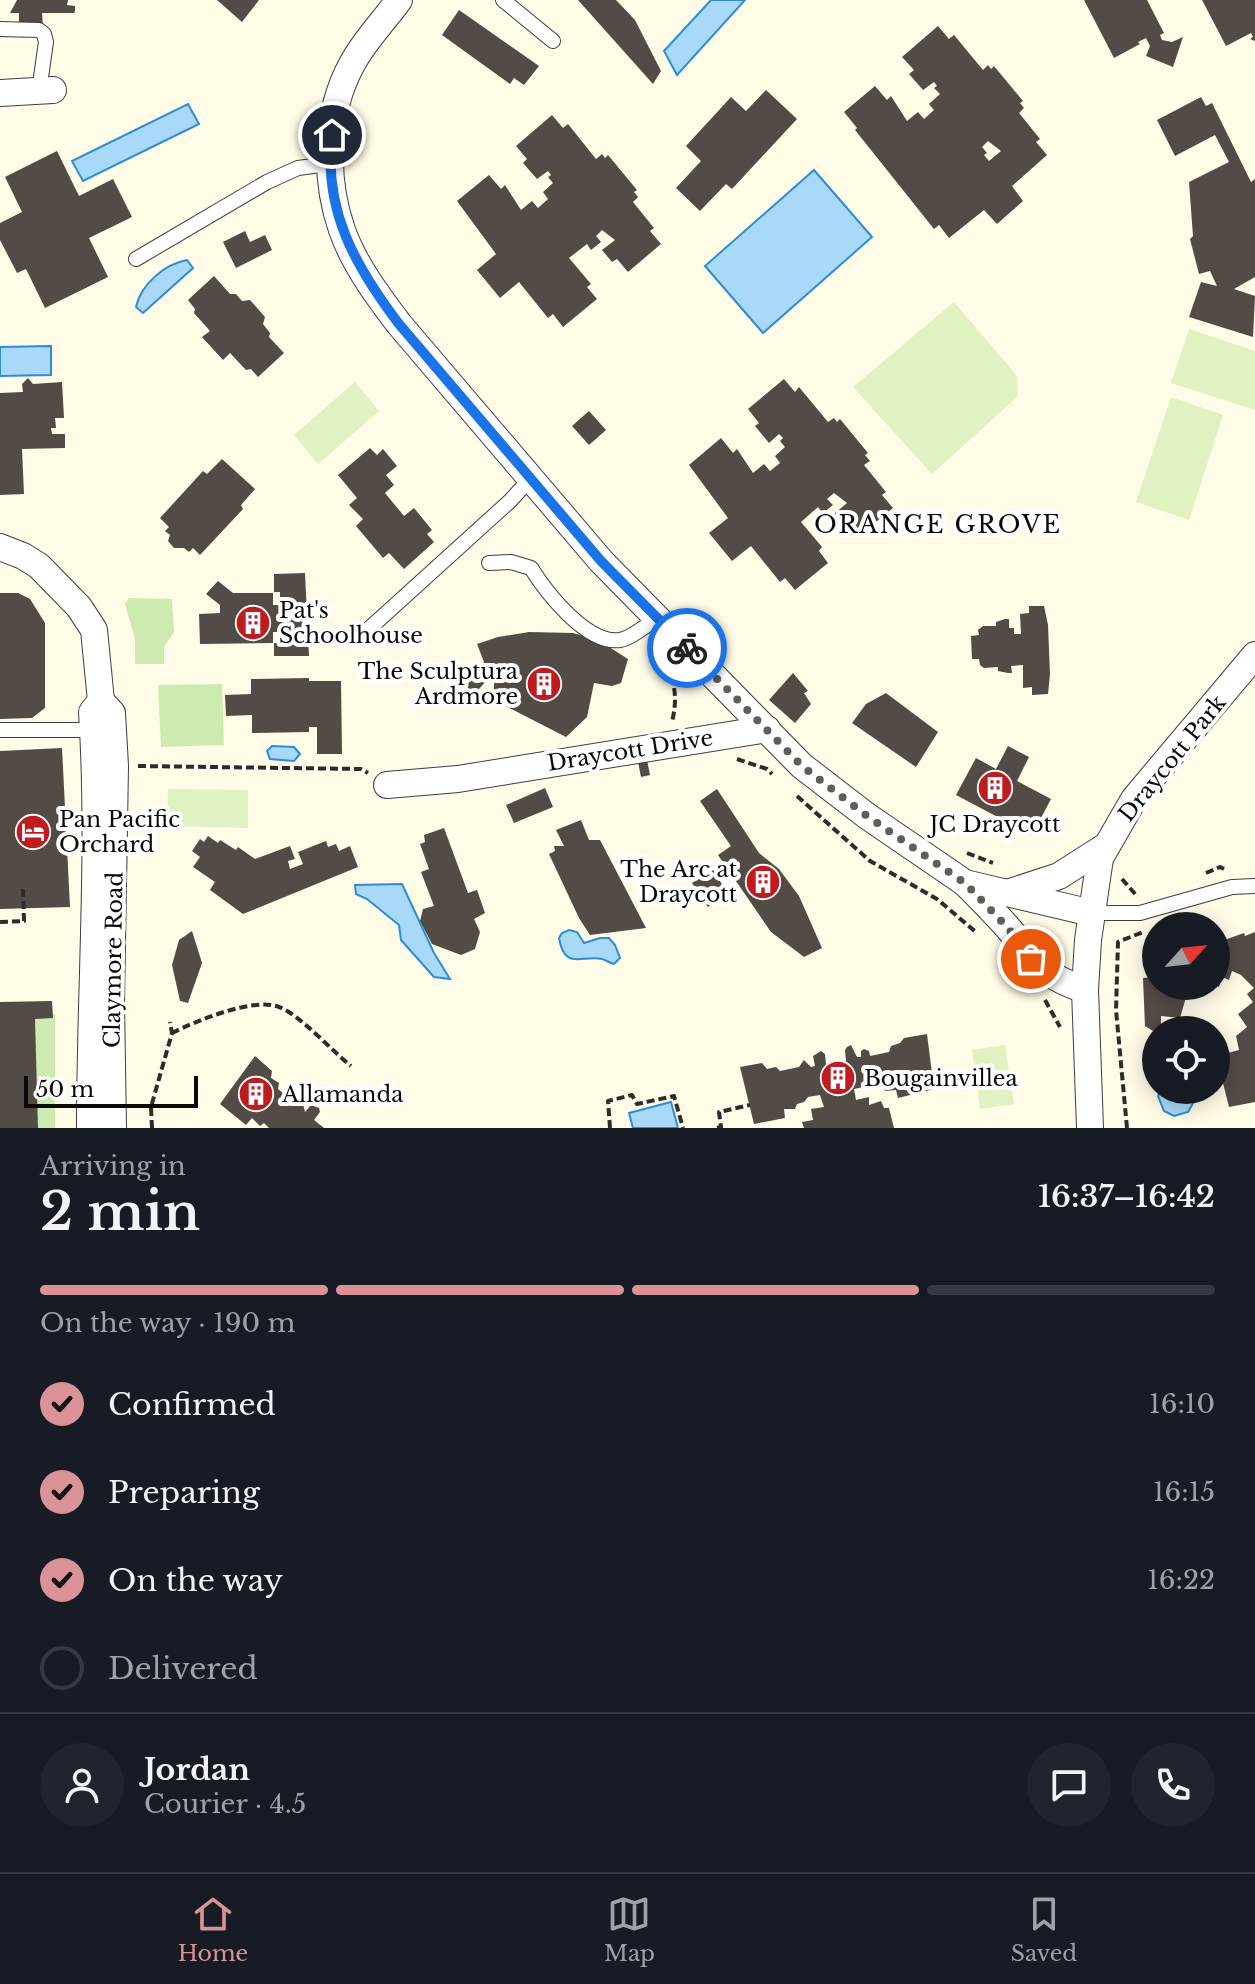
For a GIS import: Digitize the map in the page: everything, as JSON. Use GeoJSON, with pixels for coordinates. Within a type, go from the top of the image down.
{"type":"FeatureCollection","features":[{"type":"Feature","properties":{"kind":"street"},"geometry":{"type":"LineString","coordinates":[[399,0],[352,63],[335,106],[328,164],[342,231],[369,284],[399,324],[650,623],[767,729],[802,766],[867,816],[965,883],[1042,970],[1059,981],[1085,990]]}},
{"type":"Feature","properties":{"kind":"street"},"geometry":{"type":"LineString","coordinates":[[0,93],[46,90]]}},
{"type":"Feature","properties":{"kind":"street","name":"Claymore Road"},"geometry":{"type":"LineString","coordinates":[[0,547],[39,566],[79,607],[94,630],[101,701],[112,713],[103,730],[90,1027],[90,1128]]}},
{"type":"Feature","properties":{"kind":"street","name":"Draycott Park"},"geometry":{"type":"LineString","coordinates":[[1092,913],[1095,883],[1106,846],[1134,799],[1255,655]]}},
{"type":"Feature","properties":{"kind":"street","name":"Draycott Drive"},"geometry":{"type":"LineString","coordinates":[[387,785],[458,779],[767,729]]}},
{"type":"Feature","properties":{"kind":"street","name":"Claymore Road"},"geometry":{"type":"LineString","coordinates":[[103,730],[115,766],[111,1003],[113,1128]]}},
{"type":"Feature","properties":{"kind":"street"},"geometry":{"type":"LineString","coordinates":[[1007,893],[1059,876],[1106,846]]}},
{"type":"Feature","properties":{"kind":"street"},"geometry":{"type":"LineString","coordinates":[[965,883],[1092,913],[1085,990],[1090,1128]]}},
{"type":"Feature","properties":{"kind":"lane"},"geometry":{"type":"LineString","coordinates":[[503,0],[553,41]]}},
{"type":"Feature","properties":{"kind":"lane"},"geometry":{"type":"LineString","coordinates":[[0,29],[39,30],[44,34],[46,90]]}},
{"type":"Feature","properties":{"kind":"lane"},"geometry":{"type":"LineString","coordinates":[[136,259],[267,182],[298,168],[328,164]]}},
{"type":"Feature","properties":{"kind":"lane"},"geometry":{"type":"LineString","coordinates":[[361,636],[510,501],[531,478]]}},
{"type":"Feature","properties":{"kind":"lane"},"geometry":{"type":"LineString","coordinates":[[489,563],[511,562],[531,568],[539,581],[584,629],[604,638],[620,640],[650,623]]}},
{"type":"Feature","properties":{"kind":"lane"},"geometry":{"type":"LineString","coordinates":[[0,730],[103,730]]}},
{"type":"Feature","properties":{"kind":"lane"},"geometry":{"type":"LineString","coordinates":[[1092,913],[1140,913],[1232,887],[1255,886]]}},
{"type":"Feature","properties":{"kind":"path"},"geometry":{"type":"LineString","coordinates":[[650,623],[675,684],[677,704],[671,727]]}},
{"type":"Feature","properties":{"kind":"path"},"geometry":{"type":"LineString","coordinates":[[746,762],[767,769],[778,779]]}},
{"type":"Feature","properties":{"kind":"path"},"geometry":{"type":"LineString","coordinates":[[115,766],[361,769],[387,785]]}},
{"type":"Feature","properties":{"kind":"path"},"geometry":{"type":"LineString","coordinates":[[790,789],[870,861],[937,899],[983,937]]}},
{"type":"Feature","properties":{"kind":"path"},"geometry":{"type":"LineString","coordinates":[[953,847],[994,863]]}},
{"type":"Feature","properties":{"kind":"path"},"geometry":{"type":"LineString","coordinates":[[0,922],[24,921],[23,888]]}},
{"type":"Feature","properties":{"kind":"path"},"geometry":{"type":"LineString","coordinates":[[1127,1128],[1116,1010],[1118,942],[1142,933]]}},
{"type":"Feature","properties":{"kind":"path"},"geometry":{"type":"LineString","coordinates":[[1040,990],[1064,1034]]}},
{"type":"Feature","properties":{"kind":"path"},"geometry":{"type":"LineString","coordinates":[[172,1033],[202,1018],[242,1008],[258,1005],[279,1007],[351,1066]]}},
{"type":"Feature","properties":{"kind":"path"},"geometry":{"type":"LineString","coordinates":[[152,1128],[151,1107],[172,1033],[170,1022]]}},
{"type":"Feature","properties":{"kind":"path"},"geometry":{"type":"LineString","coordinates":[[610,1128],[608,1101],[632,1095],[637,1104],[674,1096],[683,1128]]}},
{"type":"Feature","properties":{"kind":"path"},"geometry":{"type":"LineString","coordinates":[[717,1128],[721,1127],[719,1112],[750,1105]]}},
{"type":"Feature","properties":{"kind":"green space"},"geometry":{"type":"Polygon","coordinates":[[[954,302],[1017,376],[1018,396],[932,474],[853,387],[954,302]]]}},
{"type":"Feature","properties":{"kind":"green space"},"geometry":{"type":"Polygon","coordinates":[[[1189,329],[1255,351],[1255,410],[1171,383],[1189,329]]]}},
{"type":"Feature","properties":{"kind":"green space"},"geometry":{"type":"Polygon","coordinates":[[[355,382],[379,411],[318,464],[294,435],[355,382]]]}},
{"type":"Feature","properties":{"kind":"green space"},"geometry":{"type":"Polygon","coordinates":[[[1171,397],[1223,415],[1189,520],[1136,502],[1171,397]]]}},
{"type":"Feature","properties":{"kind":"green space"},"geometry":{"type":"Polygon","coordinates":[[[129,598],[172,599],[174,632],[164,647],[164,664],[135,664],[135,639],[125,604],[129,598]]]}},
{"type":"Feature","properties":{"kind":"green space"},"geometry":{"type":"Polygon","coordinates":[[[222,684],[224,745],[161,747],[158,685],[222,684]]]}},
{"type":"Feature","properties":{"kind":"green space"},"geometry":{"type":"Polygon","coordinates":[[[168,789],[248,790],[248,828],[167,826],[168,789]]]}},
{"type":"Feature","properties":{"kind":"green space"},"geometry":{"type":"Polygon","coordinates":[[[29,1013],[55,1014],[55,1128],[29,1128],[29,1013]]]}},
{"type":"Feature","properties":{"kind":"green space"},"geometry":{"type":"Polygon","coordinates":[[[1005,1045],[1014,1104],[980,1109],[972,1050],[1005,1045]]]}},
{"type":"Feature","properties":{"kind":"water"},"geometry":{"type":"Polygon","coordinates":[[[711,0],[745,0],[677,75],[664,51],[711,0]]]}},
{"type":"Feature","properties":{"kind":"water"},"geometry":{"type":"Polygon","coordinates":[[[188,104],[199,124],[83,181],[72,161],[188,104]]]}},
{"type":"Feature","properties":{"kind":"water"},"geometry":{"type":"Polygon","coordinates":[[[814,170],[872,237],[763,333],[705,266],[814,170]]]}},
{"type":"Feature","properties":{"kind":"water"},"geometry":{"type":"Polygon","coordinates":[[[187,260],[193,268],[143,313],[136,307],[155,276],[187,260]]]}},
{"type":"Feature","properties":{"kind":"water"},"geometry":{"type":"Polygon","coordinates":[[[51,346],[51,375],[0,376],[0,347],[51,346]]]}},
{"type":"Feature","properties":{"kind":"water"},"geometry":{"type":"Polygon","coordinates":[[[272,746],[294,747],[300,754],[294,761],[270,759],[267,751],[272,746]]]}},
{"type":"Feature","properties":{"kind":"water"},"geometry":{"type":"Polygon","coordinates":[[[402,884],[434,953],[450,979],[434,977],[401,940],[399,925],[356,894],[355,885],[402,884]]]}},
{"type":"Feature","properties":{"kind":"water"},"geometry":{"type":"Polygon","coordinates":[[[569,930],[577,932],[584,943],[609,938],[620,958],[614,964],[604,959],[570,958],[559,938],[569,930]]]}},
{"type":"Feature","properties":{"kind":"water"},"geometry":{"type":"Polygon","coordinates":[[[671,1102],[678,1128],[633,1128],[629,1113],[671,1102]]]}},
{"type":"Feature","properties":{"kind":"water"},"geometry":{"type":"Polygon","coordinates":[[[1161,1104],[1193,1104],[1188,1112],[1174,1116],[1164,1111],[1161,1104]]]}},
{"type":"Feature","properties":{"kind":"building"},"geometry":{"type":"Polygon","coordinates":[[[17,0],[68,0],[67,5],[75,6],[75,11],[42,13],[43,27],[19,27],[19,13],[10,13],[17,0]]]}},
{"type":"Feature","properties":{"kind":"building"},"geometry":{"type":"Polygon","coordinates":[[[217,0],[259,0],[242,22],[217,0]]]}},
{"type":"Feature","properties":{"kind":"building"},"geometry":{"type":"Polygon","coordinates":[[[578,0],[616,0],[635,20],[661,71],[653,84],[578,0]]]}},
{"type":"Feature","properties":{"kind":"building"},"geometry":{"type":"Polygon","coordinates":[[[1084,0],[1147,0],[1164,33],[1160,35],[1162,40],[1172,42],[1183,37],[1173,67],[1146,56],[1150,46],[1146,38],[1114,58],[1084,0]]]}},
{"type":"Feature","properties":{"kind":"building"},"geometry":{"type":"Polygon","coordinates":[[[1202,0],[1255,0],[1255,41],[1250,39],[1253,37],[1251,33],[1226,46],[1202,0]]]}},
{"type":"Feature","properties":{"kind":"building"},"geometry":{"type":"Polygon","coordinates":[[[459,10],[539,66],[524,85],[514,78],[510,84],[442,35],[459,10]]]}},
{"type":"Feature","properties":{"kind":"building"},"geometry":{"type":"Polygon","coordinates":[[[938,26],[949,39],[954,35],[983,70],[988,65],[991,69],[994,66],[1023,101],[1020,103],[1024,108],[1019,113],[1040,139],[1036,142],[1047,155],[1012,186],[1023,201],[997,224],[984,210],[949,238],[939,225],[934,229],[844,112],[875,86],[887,100],[891,96],[907,121],[918,112],[924,119],[934,110],[929,104],[940,94],[934,88],[937,86],[934,82],[923,90],[909,74],[914,70],[902,57],[938,26]],[[988,141],[982,147],[989,161],[1001,151],[988,141]]]}},
{"type":"Feature","properties":{"kind":"building"},"geometry":{"type":"Polygon","coordinates":[[[766,90],[797,119],[732,189],[726,184],[700,211],[676,188],[701,161],[686,146],[731,97],[746,111],[766,90]]]}},
{"type":"Feature","properties":{"kind":"building"},"geometry":{"type":"Polygon","coordinates":[[[1201,97],[1206,106],[1212,103],[1251,182],[1255,179],[1255,277],[1234,289],[1255,296],[1253,337],[1189,317],[1201,282],[1217,286],[1210,271],[1199,274],[1190,239],[1193,236],[1189,182],[1229,162],[1215,135],[1175,156],[1157,120],[1201,97]]]}},
{"type":"Feature","properties":{"kind":"building"},"geometry":{"type":"Polygon","coordinates":[[[552,115],[563,128],[568,124],[596,159],[602,154],[605,158],[608,155],[637,190],[634,192],[638,197],[633,202],[654,228],[650,231],[661,244],[628,272],[617,259],[612,262],[602,250],[615,240],[602,230],[596,236],[601,242],[591,250],[587,244],[569,258],[591,284],[587,287],[597,299],[563,327],[553,314],[548,318],[519,282],[500,298],[477,270],[496,254],[457,201],[489,175],[501,189],[505,185],[521,210],[532,201],[538,208],[548,199],[543,192],[553,183],[548,177],[551,175],[548,171],[537,179],[523,163],[527,159],[516,146],[552,115]]]}},
{"type":"Feature","properties":{"kind":"building"},"geometry":{"type":"Polygon","coordinates":[[[57,151],[79,196],[113,179],[132,217],[89,238],[108,277],[45,308],[26,269],[17,273],[0,240],[0,223],[22,212],[5,177],[57,151]]]}},
{"type":"Feature","properties":{"kind":"building"},"geometry":{"type":"Polygon","coordinates":[[[245,231],[250,242],[265,235],[272,250],[236,268],[223,242],[245,231]]]}},
{"type":"Feature","properties":{"kind":"building"},"geometry":{"type":"Polygon","coordinates":[[[214,276],[230,294],[236,294],[242,301],[250,300],[265,317],[263,324],[270,333],[269,337],[284,353],[258,377],[251,369],[246,370],[230,353],[223,360],[202,337],[210,331],[194,313],[195,309],[188,300],[214,276]]]}},
{"type":"Feature","properties":{"kind":"building"},"geometry":{"type":"Polygon","coordinates":[[[28,378],[33,384],[62,382],[64,418],[55,418],[56,428],[51,428],[52,434],[65,434],[65,448],[22,449],[24,494],[0,495],[0,393],[23,392],[22,384],[28,378]]]}},
{"type":"Feature","properties":{"kind":"building"},"geometry":{"type":"Polygon","coordinates":[[[784,379],[795,392],[799,387],[828,422],[834,418],[837,422],[840,419],[868,453],[865,455],[870,461],[864,465],[886,492],[882,495],[893,508],[860,535],[849,522],[844,526],[834,514],[847,503],[834,493],[827,499],[833,505],[823,513],[818,507],[801,522],[822,547],[819,551],[828,563],[795,590],[785,578],[780,582],[751,546],[732,561],[709,533],[728,518],[689,465],[721,438],[733,453],[737,449],[753,473],[764,464],[770,471],[780,463],[775,456],[785,447],[780,441],[783,438],[779,434],[769,443],[755,426],[759,423],[748,409],[784,379]]]}},
{"type":"Feature","properties":{"kind":"building"},"geometry":{"type":"Polygon","coordinates":[[[589,411],[606,430],[589,445],[572,426],[589,411]]]}},
{"type":"Feature","properties":{"kind":"building"},"geometry":{"type":"Polygon","coordinates":[[[370,448],[377,455],[383,449],[397,466],[386,475],[394,485],[385,493],[404,516],[414,508],[432,530],[427,534],[434,542],[404,569],[389,553],[383,558],[356,526],[363,519],[349,505],[357,498],[338,475],[370,448]]]}},
{"type":"Feature","properties":{"kind":"building"},"geometry":{"type":"Polygon","coordinates":[[[222,459],[255,489],[241,505],[243,509],[200,555],[193,548],[189,552],[184,548],[174,548],[168,541],[170,535],[165,531],[169,527],[160,518],[203,471],[207,474],[222,459]]]}},
{"type":"Feature","properties":{"kind":"building","name":"Pat's Schoolhouse"},"geometry":{"type":"Polygon","coordinates":[[[305,573],[309,656],[274,656],[274,643],[279,643],[279,632],[273,632],[273,643],[200,644],[199,614],[220,613],[220,605],[206,594],[218,581],[233,593],[273,593],[273,605],[280,605],[280,592],[274,592],[274,574],[305,573]]]}},
{"type":"Feature","properties":{"kind":"building"},"geometry":{"type":"Polygon","coordinates":[[[0,593],[18,593],[30,599],[45,623],[45,708],[32,718],[0,719],[0,593]]]}},
{"type":"Feature","properties":{"kind":"building"},"geometry":{"type":"Polygon","coordinates":[[[1029,606],[1044,606],[1048,625],[1048,694],[1032,695],[1032,687],[1023,688],[1023,665],[1011,666],[1012,673],[1008,673],[998,671],[998,667],[984,668],[979,659],[972,659],[971,636],[979,635],[978,630],[983,626],[996,626],[996,622],[1005,619],[1009,619],[1009,628],[1014,628],[1014,634],[1021,634],[1020,614],[1029,613],[1029,606]]]}},
{"type":"Feature","properties":{"kind":"building","name":"The Sculptura Ardmore"},"geometry":{"type":"Polygon","coordinates":[[[529,632],[573,633],[598,640],[628,659],[621,683],[612,686],[594,683],[587,717],[566,737],[494,700],[494,672],[471,698],[462,685],[484,662],[477,644],[529,632]]]}},
{"type":"Feature","properties":{"kind":"building"},"geometry":{"type":"Polygon","coordinates":[[[793,673],[808,691],[804,693],[811,704],[795,723],[769,700],[793,673]]]}},
{"type":"Feature","properties":{"kind":"building"},"geometry":{"type":"Polygon","coordinates":[[[309,678],[309,681],[341,681],[342,754],[317,754],[317,727],[309,727],[309,732],[252,733],[252,715],[226,716],[225,695],[251,694],[251,679],[309,678]]]}},
{"type":"Feature","properties":{"kind":"building"},"geometry":{"type":"Polygon","coordinates":[[[886,693],[938,732],[916,767],[852,723],[866,704],[886,693]]]}},
{"type":"Feature","properties":{"kind":"building","name":"JC Draycott"},"geometry":{"type":"Polygon","coordinates":[[[1008,746],[1029,757],[1017,781],[1051,799],[1032,835],[956,795],[976,758],[996,769],[1008,746]]]}},
{"type":"Feature","properties":{"kind":"building","name":"Pan Pacific Orchard"},"geometry":{"type":"Polygon","coordinates":[[[62,748],[70,907],[0,909],[0,751],[62,748]]]}},
{"type":"Feature","properties":{"kind":"building"},"geometry":{"type":"Polygon","coordinates":[[[647,760],[650,775],[641,777],[638,762],[647,760]]]}},
{"type":"Feature","properties":{"kind":"building"},"geometry":{"type":"Polygon","coordinates":[[[545,788],[553,807],[514,823],[506,805],[545,788]]]}},
{"type":"Feature","properties":{"kind":"building","name":"The Arc at Draycott"},"geometry":{"type":"Polygon","coordinates":[[[717,789],[759,853],[779,869],[799,896],[822,948],[804,957],[771,932],[718,855],[731,846],[700,801],[717,789]]]}},
{"type":"Feature","properties":{"kind":"building"},"geometry":{"type":"Polygon","coordinates":[[[581,820],[589,840],[600,840],[646,928],[590,935],[579,918],[549,854],[555,851],[554,846],[564,846],[556,830],[581,820]]]}},
{"type":"Feature","properties":{"kind":"building"},"geometry":{"type":"Polygon","coordinates":[[[444,828],[468,893],[477,890],[485,913],[474,919],[480,932],[475,949],[461,955],[432,944],[420,921],[423,909],[434,906],[421,872],[429,869],[420,844],[425,842],[424,835],[444,828]]]}},
{"type":"Feature","properties":{"kind":"building"},"geometry":{"type":"Polygon","coordinates":[[[208,836],[236,850],[238,847],[255,859],[290,846],[295,859],[288,861],[290,869],[303,864],[298,852],[326,841],[328,847],[336,844],[339,851],[350,846],[358,867],[243,914],[210,890],[215,882],[193,867],[200,857],[192,851],[200,839],[204,842],[208,836]]]}},
{"type":"Feature","properties":{"kind":"building"},"geometry":{"type":"Polygon","coordinates":[[[713,870],[728,894],[708,907],[692,883],[713,870]]]}},
{"type":"Feature","properties":{"kind":"building"},"geometry":{"type":"Polygon","coordinates":[[[192,931],[202,963],[188,1003],[180,1001],[172,965],[179,940],[192,931]]]}},
{"type":"Feature","properties":{"kind":"building"},"geometry":{"type":"Polygon","coordinates":[[[1255,932],[1255,1102],[1229,1107],[1230,1052],[1239,1050],[1236,1036],[1247,1027],[1238,1014],[1253,1002],[1247,994],[1254,988],[1241,975],[1232,971],[1230,977],[1230,938],[1244,933],[1245,936],[1255,932]]]}},
{"type":"Feature","properties":{"kind":"building"},"geometry":{"type":"Polygon","coordinates":[[[1144,1000],[1185,1000],[1181,1016],[1145,1016],[1144,1000]]]}},
{"type":"Feature","properties":{"kind":"building"},"geometry":{"type":"Polygon","coordinates":[[[52,1001],[53,1018],[35,1019],[38,1128],[0,1128],[0,1002],[52,1001]]]}},
{"type":"Feature","properties":{"kind":"building","name":"Bougainvillea"},"geometry":{"type":"Polygon","coordinates":[[[927,1034],[934,1089],[898,1098],[896,1090],[886,1091],[878,1084],[854,1089],[856,1100],[869,1097],[869,1105],[881,1101],[884,1108],[889,1108],[894,1128],[804,1128],[802,1122],[813,1120],[811,1109],[824,1107],[820,1095],[808,1097],[795,1109],[784,1109],[785,1118],[754,1124],[740,1067],[762,1063],[767,1069],[776,1067],[780,1071],[799,1067],[804,1060],[811,1067],[815,1066],[813,1056],[821,1051],[825,1054],[826,1064],[846,1061],[845,1050],[851,1045],[857,1057],[861,1057],[864,1049],[869,1051],[870,1056],[889,1052],[891,1046],[904,1038],[927,1034]]]}},
{"type":"Feature","properties":{"kind":"building","name":"Allamanda"},"geometry":{"type":"Polygon","coordinates":[[[255,1056],[272,1071],[271,1078],[279,1083],[278,1089],[293,1101],[302,1100],[305,1112],[311,1105],[319,1108],[320,1112],[314,1120],[324,1128],[269,1128],[264,1123],[260,1126],[252,1118],[246,1125],[220,1104],[255,1056]]]}},
{"type":"Feature","properties":{"kind":"way so far"},"geometry":{"type":"LineString","coordinates":[[687,648],[802,766],[867,816],[965,883],[1008,928],[1031,959]]}},
{"type":"Feature","properties":{"kind":"place","name":"Pat's Schoolhouse"},"geometry":{"type":"Point","coordinates":[253,623]}},
{"type":"Feature","properties":{"kind":"place","name":"The Sculptura Ardmore"},"geometry":{"type":"Point","coordinates":[544,684]}},
{"type":"Feature","properties":{"kind":"place","name":"JC Draycott"},"geometry":{"type":"Point","coordinates":[995,788]}},
{"type":"Feature","properties":{"kind":"place","name":"Pan Pacific Orchard"},"geometry":{"type":"Point","coordinates":[33,832]}},
{"type":"Feature","properties":{"kind":"place","name":"The Arc at Draycott"},"geometry":{"type":"Point","coordinates":[763,882]}},
{"type":"Feature","properties":{"kind":"place","name":"Bougainvillea"},"geometry":{"type":"Point","coordinates":[838,1078]}},
{"type":"Feature","properties":{"kind":"place","name":"Allamanda"},"geometry":{"type":"Point","coordinates":[256,1094]}},
{"type":"Feature","properties":{"kind":"district","name":"ORANGE GROVE"},"geometry":{"type":"Point","coordinates":[938,525]}},
{"type":"Feature","properties":{"kind":"route"},"geometry":{"type":"LineString","coordinates":[[332,135],[328,164],[342,231],[369,284],[399,324],[601,561],[687,648]]}}]}
